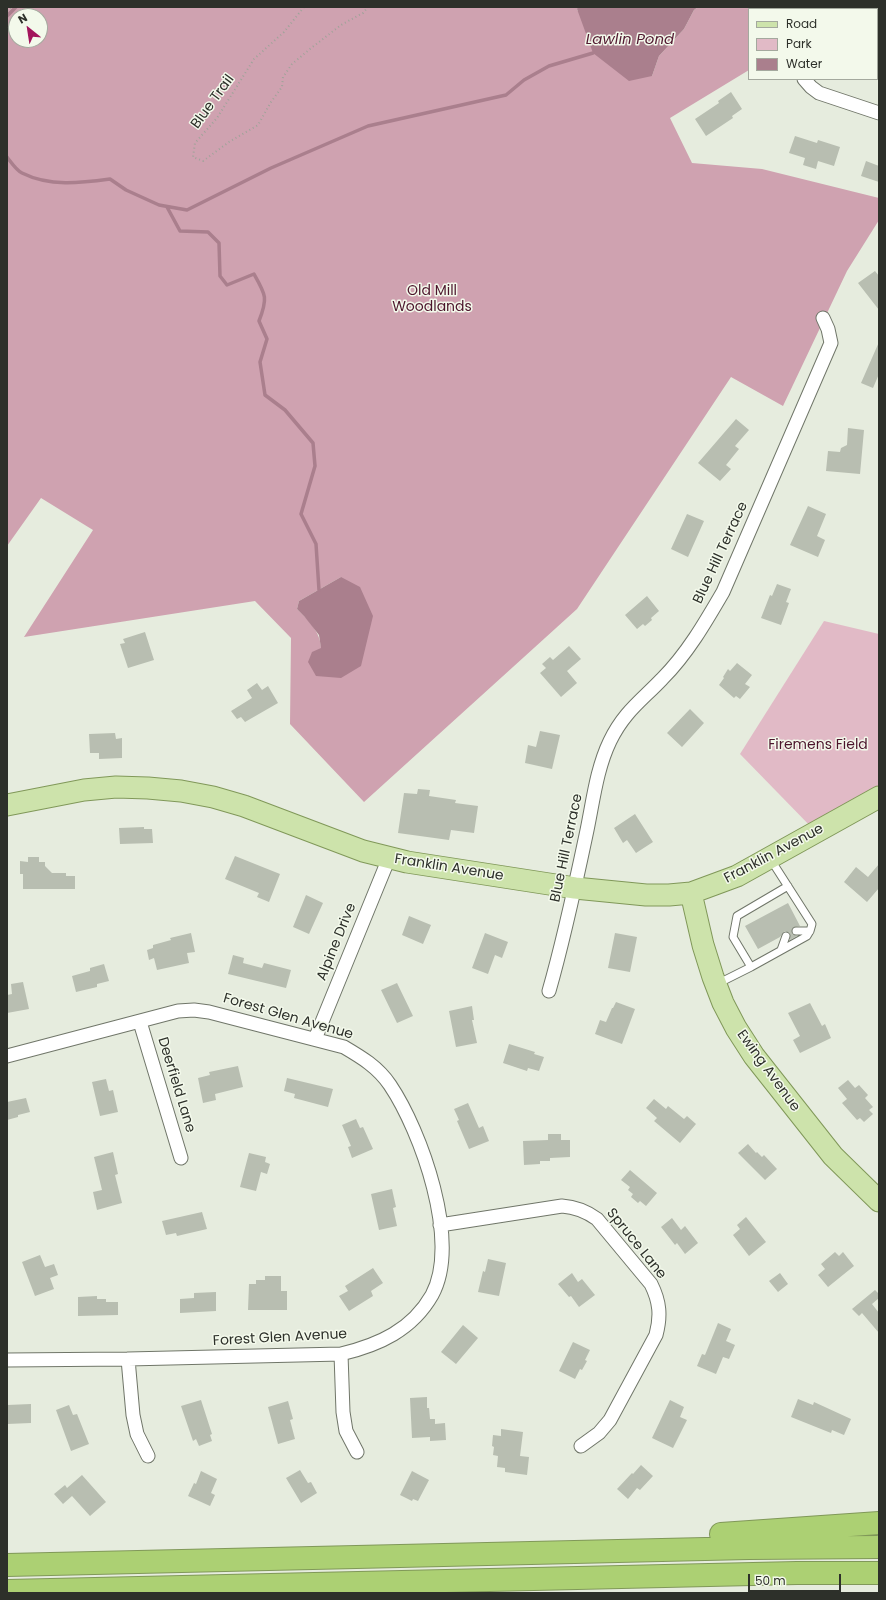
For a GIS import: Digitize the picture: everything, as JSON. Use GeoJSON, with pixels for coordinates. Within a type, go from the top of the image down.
{"type":"FeatureCollection","features":[{"type":"Feature","properties":{"kind":"highway"},"geometry":{"type":"LineString","coordinates":[[412,1556],[879,1523]]}},
{"type":"Feature","properties":{"kind":"highway"},"geometry":{"type":"LineString","coordinates":[[7,1565],[749,1548],[879,1547]]}},
{"type":"Feature","properties":{"kind":"highway"},"geometry":{"type":"LineString","coordinates":[[7,1592],[660,1576],[879,1573]]}},
{"type":"Feature","properties":{"kind":"highway"},"geometry":{"type":"LineString","coordinates":[[660,1576],[879,1582]]}},
{"type":"Feature","properties":{"kind":"main road","name":"Franklin Avenue"},"geometry":{"type":"LineString","coordinates":[[7,805],[84,790],[148,788],[181,791],[212,797],[244,806],[357,848],[389,858],[575,888],[646,895],[691,893],[738,876],[879,797]]}},
{"type":"Feature","properties":{"kind":"main road","name":"Ewing Avenue"},"geometry":{"type":"LineString","coordinates":[[691,893],[703,946],[715,984],[736,1028],[754,1056],[833,1156],[879,1201]]}},
{"type":"Feature","properties":{"kind":"street"},"geometry":{"type":"LineString","coordinates":[[805,80],[819,93],[879,113]]}},
{"type":"Feature","properties":{"kind":"street","name":"Blue Hill Terrace"},"geometry":{"type":"LineString","coordinates":[[549,991],[560,954],[575,888],[601,761],[619,725],[632,708],[663,679],[687,649],[708,618],[723,592],[831,343],[828,329],[823,318]]}},
{"type":"Feature","properties":{"kind":"street","name":"Alpine Drive"},"geometry":{"type":"LineString","coordinates":[[315,1039],[389,858]]}},
{"type":"Feature","properties":{"kind":"street","name":"Forest Glen Avenue"},"geometry":{"type":"LineString","coordinates":[[7,1056],[178,1011],[194,1010],[209,1012],[344,1047],[362,1057],[377,1069],[390,1084],[418,1138],[435,1194],[440,1225],[441,1266],[432,1294],[423,1308],[410,1322],[394,1334],[378,1343],[341,1354],[128,1360],[7,1360]]}},
{"type":"Feature","properties":{"kind":"street","name":"Deerfield Lane"},"geometry":{"type":"LineString","coordinates":[[140,1022],[181,1158]]}},
{"type":"Feature","properties":{"kind":"street","name":"Spruce Lane"},"geometry":{"type":"LineString","coordinates":[[440,1225],[562,1206],[574,1207],[586,1211],[597,1219],[651,1284],[657,1296],[660,1309],[660,1322],[656,1335],[610,1420],[599,1433],[581,1446]]}},
{"type":"Feature","properties":{"kind":"street"},"geometry":{"type":"LineString","coordinates":[[341,1354],[342,1412],[346,1431],[357,1452]]}},
{"type":"Feature","properties":{"kind":"street"},"geometry":{"type":"LineString","coordinates":[[128,1360],[133,1415],[138,1434],[148,1456]]}},
{"type":"Feature","properties":{"kind":"lane"},"geometry":{"type":"LineString","coordinates":[[715,984],[751,967],[807,936],[810,931],[812,924],[770,858]]}},
{"type":"Feature","properties":{"kind":"lane"},"geometry":{"type":"LineString","coordinates":[[751,967],[733,937],[737,916],[788,886]]}},
{"type":"Feature","properties":{"kind":"lane"},"geometry":{"type":"LineString","coordinates":[[796,931],[810,931]]}},
{"type":"Feature","properties":{"kind":"lane"},"geometry":{"type":"LineString","coordinates":[[781,950],[786,936]]}},
{"type":"Feature","properties":{"kind":"path"},"geometry":{"type":"LineString","coordinates":[[7,11],[11,7]]}},
{"type":"Feature","properties":{"kind":"path","name":"Blue Trail"},"geometry":{"type":"LineString","coordinates":[[304,7],[284,32],[254,59],[217,118],[195,142],[194,157],[203,161],[229,142],[258,125],[271,102],[282,87],[283,77],[292,64],[310,48],[368,7]]}},
{"type":"Feature","properties":{"kind":"green space","name":"Old Mill Woodlands"},"geometry":{"type":"Polygon","coordinates":[[[7,7],[578,7],[577,10],[652,76],[659,56],[684,29],[694,10],[698,7],[794,8],[748,8],[748,71],[670,118],[692,163],[762,169],[879,198],[879,220],[847,271],[783,406],[731,377],[577,609],[364,802],[290,724],[291,638],[255,601],[24,637],[93,530],[41,498],[7,546],[7,7]],[[341,577],[299,601],[297,609],[313,627],[319,637],[321,648],[316,676],[341,577]]]}},
{"type":"Feature","properties":{"kind":"green space","name":"Firemens Field"},"geometry":{"type":"Polygon","coordinates":[[[824,621],[879,634],[879,797],[816,832],[740,754],[824,621]]]}},
{"type":"Feature","properties":{"kind":"water","name":"Lawlin Pond"},"geometry":{"type":"Polygon","coordinates":[[[578,7],[698,7],[694,10],[684,29],[659,56],[652,76],[629,81],[593,53],[577,9],[578,7]]]}},
{"type":"Feature","properties":{"kind":"water"},"geometry":{"type":"Polygon","coordinates":[[[341,577],[360,587],[373,616],[361,666],[341,678],[316,676],[308,662],[312,652],[321,648],[319,635],[297,609],[299,601],[341,577]]]}},
{"type":"Feature","properties":{"kind":"building"},"geometry":{"type":"Polygon","coordinates":[[[731,92],[742,109],[732,116],[733,118],[706,136],[695,119],[719,103],[718,101],[731,92]]]}},
{"type":"Feature","properties":{"kind":"building"},"geometry":{"type":"Polygon","coordinates":[[[795,136],[817,143],[818,140],[840,147],[834,166],[818,161],[816,169],[803,165],[805,158],[789,153],[795,136]]]}},
{"type":"Feature","properties":{"kind":"building"},"geometry":{"type":"Polygon","coordinates":[[[866,161],[879,166],[879,182],[861,176],[866,161]]]}},
{"type":"Feature","properties":{"kind":"building"},"geometry":{"type":"Polygon","coordinates":[[[875,271],[879,276],[879,310],[858,283],[875,271]]]}},
{"type":"Feature","properties":{"kind":"building"},"geometry":{"type":"Polygon","coordinates":[[[879,342],[879,374],[873,388],[861,383],[879,342]]]}},
{"type":"Feature","properties":{"kind":"building"},"geometry":{"type":"Polygon","coordinates":[[[736,419],[749,430],[735,446],[739,449],[726,465],[731,469],[720,481],[698,463],[736,419]]]}},
{"type":"Feature","properties":{"kind":"building"},"geometry":{"type":"Polygon","coordinates":[[[848,428],[864,430],[860,474],[826,471],[828,451],[840,452],[841,448],[847,445],[848,428]]]}},
{"type":"Feature","properties":{"kind":"building"},"geometry":{"type":"Polygon","coordinates":[[[808,506],[826,514],[817,536],[825,540],[818,557],[790,545],[808,506]]]}},
{"type":"Feature","properties":{"kind":"building"},"geometry":{"type":"Polygon","coordinates":[[[687,514],[704,521],[688,557],[671,549],[687,514]]]}},
{"type":"Feature","properties":{"kind":"building"},"geometry":{"type":"Polygon","coordinates":[[[777,584],[791,589],[786,602],[789,603],[781,625],[761,618],[770,595],[772,596],[777,584]]]}},
{"type":"Feature","properties":{"kind":"building"},"geometry":{"type":"Polygon","coordinates":[[[647,596],[659,611],[645,626],[643,624],[637,629],[625,615],[647,596]]]}},
{"type":"Feature","properties":{"kind":"building"},"geometry":{"type":"Polygon","coordinates":[[[145,632],[154,660],[128,668],[120,644],[125,643],[123,639],[145,632]]]}},
{"type":"Feature","properties":{"kind":"building"},"geometry":{"type":"Polygon","coordinates":[[[569,646],[581,659],[567,671],[577,683],[561,697],[540,673],[546,668],[542,664],[550,657],[553,660],[569,646]]]}},
{"type":"Feature","properties":{"kind":"building"},"geometry":{"type":"Polygon","coordinates":[[[737,663],[752,675],[745,684],[750,687],[740,699],[736,696],[734,698],[719,685],[728,669],[730,671],[737,663]]]}},
{"type":"Feature","properties":{"kind":"building"},"geometry":{"type":"Polygon","coordinates":[[[257,683],[262,690],[268,686],[278,703],[245,722],[241,717],[237,719],[231,711],[252,698],[247,690],[257,683]]]}},
{"type":"Feature","properties":{"kind":"building"},"geometry":{"type":"Polygon","coordinates":[[[690,709],[704,723],[682,747],[667,733],[690,709]]]}},
{"type":"Feature","properties":{"kind":"building"},"geometry":{"type":"Polygon","coordinates":[[[540,731],[560,735],[552,769],[525,763],[528,745],[536,747],[540,731]]]}},
{"type":"Feature","properties":{"kind":"building"},"geometry":{"type":"Polygon","coordinates":[[[115,733],[116,739],[122,738],[122,758],[99,759],[99,753],[90,753],[89,734],[115,733]]]}},
{"type":"Feature","properties":{"kind":"building"},"geometry":{"type":"Polygon","coordinates":[[[418,789],[430,790],[429,796],[456,800],[455,803],[478,806],[474,833],[451,830],[449,840],[398,833],[404,793],[417,794],[418,789]]]}},
{"type":"Feature","properties":{"kind":"building"},"geometry":{"type":"Polygon","coordinates":[[[635,814],[653,842],[636,853],[627,840],[623,843],[614,828],[635,814]]]}},
{"type":"Feature","properties":{"kind":"building"},"geometry":{"type":"Polygon","coordinates":[[[144,827],[144,829],[152,829],[153,843],[120,844],[119,828],[144,827]]]}},
{"type":"Feature","properties":{"kind":"building"},"geometry":{"type":"Polygon","coordinates":[[[235,856],[280,874],[269,902],[257,897],[259,893],[225,879],[235,856]]]}},
{"type":"Feature","properties":{"kind":"building"},"geometry":{"type":"Polygon","coordinates":[[[28,857],[39,857],[39,862],[45,862],[45,866],[52,873],[66,873],[66,876],[75,876],[75,889],[23,889],[23,874],[20,874],[20,861],[28,862],[28,857]]]}},
{"type":"Feature","properties":{"kind":"building"},"geometry":{"type":"Polygon","coordinates":[[[879,864],[879,888],[867,902],[844,882],[856,867],[868,877],[879,864]]]}},
{"type":"Feature","properties":{"kind":"building"},"geometry":{"type":"Polygon","coordinates":[[[306,895],[323,903],[309,934],[293,927],[306,895]]]}},
{"type":"Feature","properties":{"kind":"building"},"geometry":{"type":"Polygon","coordinates":[[[788,903],[800,926],[792,929],[792,934],[797,936],[790,940],[790,933],[785,931],[780,937],[758,949],[745,926],[788,903]]]}},
{"type":"Feature","properties":{"kind":"building"},"geometry":{"type":"Polygon","coordinates":[[[409,916],[431,925],[423,944],[402,935],[409,916]]]}},
{"type":"Feature","properties":{"kind":"building"},"geometry":{"type":"Polygon","coordinates":[[[191,933],[195,952],[187,953],[189,963],[157,970],[154,958],[149,960],[147,950],[153,948],[153,945],[171,940],[170,938],[191,933]]]}},
{"type":"Feature","properties":{"kind":"building"},"geometry":{"type":"Polygon","coordinates":[[[485,933],[508,942],[502,958],[495,955],[488,974],[472,968],[485,933]]]}},
{"type":"Feature","properties":{"kind":"building"},"geometry":{"type":"Polygon","coordinates":[[[615,933],[637,937],[630,972],[608,968],[615,933]]]}},
{"type":"Feature","properties":{"kind":"building"},"geometry":{"type":"Polygon","coordinates":[[[233,955],[244,958],[243,963],[262,968],[264,963],[291,970],[286,988],[228,974],[233,955]]]}},
{"type":"Feature","properties":{"kind":"building"},"geometry":{"type":"Polygon","coordinates":[[[104,964],[109,981],[97,984],[97,987],[76,992],[72,976],[90,971],[90,968],[104,964]]]}},
{"type":"Feature","properties":{"kind":"building"},"geometry":{"type":"Polygon","coordinates":[[[23,982],[29,1009],[7,1013],[7,995],[12,994],[11,984],[23,982]]]}},
{"type":"Feature","properties":{"kind":"building"},"geometry":{"type":"Polygon","coordinates":[[[397,983],[413,1016],[397,1023],[381,990],[397,983]]]}},
{"type":"Feature","properties":{"kind":"building"},"geometry":{"type":"Polygon","coordinates":[[[616,1002],[635,1009],[622,1044],[595,1034],[600,1020],[606,1022],[616,1002]]]}},
{"type":"Feature","properties":{"kind":"building"},"geometry":{"type":"Polygon","coordinates":[[[810,1003],[822,1026],[825,1024],[831,1038],[800,1053],[793,1040],[800,1036],[788,1013],[810,1003]]]}},
{"type":"Feature","properties":{"kind":"building"},"geometry":{"type":"Polygon","coordinates":[[[472,1006],[474,1020],[472,1020],[477,1043],[456,1047],[449,1011],[472,1006]]]}},
{"type":"Feature","properties":{"kind":"building"},"geometry":{"type":"Polygon","coordinates":[[[509,1044],[535,1052],[534,1054],[544,1057],[539,1071],[528,1068],[527,1071],[503,1063],[509,1044]]]}},
{"type":"Feature","properties":{"kind":"building"},"geometry":{"type":"Polygon","coordinates":[[[238,1066],[243,1087],[215,1094],[216,1100],[203,1103],[198,1078],[210,1075],[209,1072],[238,1066]]]}},
{"type":"Feature","properties":{"kind":"building"},"geometry":{"type":"Polygon","coordinates":[[[287,1078],[333,1089],[328,1107],[294,1098],[295,1094],[284,1091],[287,1078]]]}},
{"type":"Feature","properties":{"kind":"building"},"geometry":{"type":"Polygon","coordinates":[[[106,1079],[109,1091],[113,1090],[118,1112],[100,1116],[92,1082],[106,1079]]]}},
{"type":"Feature","properties":{"kind":"building"},"geometry":{"type":"Polygon","coordinates":[[[848,1080],[855,1088],[859,1085],[868,1095],[865,1098],[873,1107],[869,1110],[873,1114],[864,1122],[860,1118],[857,1120],[842,1103],[847,1099],[838,1088],[848,1080]]]}},
{"type":"Feature","properties":{"kind":"building"},"geometry":{"type":"Polygon","coordinates":[[[26,1098],[30,1112],[7,1120],[7,1102],[26,1098]]]}},
{"type":"Feature","properties":{"kind":"building"},"geometry":{"type":"Polygon","coordinates":[[[654,1099],[666,1109],[668,1106],[684,1119],[687,1116],[696,1124],[680,1143],[654,1121],[657,1118],[646,1108],[654,1099]]]}},
{"type":"Feature","properties":{"kind":"building"},"geometry":{"type":"Polygon","coordinates":[[[468,1103],[479,1128],[483,1126],[489,1141],[469,1149],[457,1121],[459,1120],[454,1109],[468,1103]]]}},
{"type":"Feature","properties":{"kind":"building"},"geometry":{"type":"Polygon","coordinates":[[[356,1119],[360,1128],[363,1127],[373,1149],[352,1158],[348,1147],[351,1146],[342,1125],[356,1119]]]}},
{"type":"Feature","properties":{"kind":"building"},"geometry":{"type":"Polygon","coordinates":[[[548,1134],[561,1134],[561,1140],[570,1140],[570,1157],[550,1158],[550,1161],[540,1161],[540,1164],[524,1165],[523,1141],[548,1140],[548,1134]]]}},
{"type":"Feature","properties":{"kind":"building"},"geometry":{"type":"Polygon","coordinates":[[[748,1144],[756,1153],[757,1152],[762,1157],[764,1155],[777,1169],[765,1180],[738,1153],[748,1144]]]}},
{"type":"Feature","properties":{"kind":"building"},"geometry":{"type":"Polygon","coordinates":[[[113,1152],[118,1174],[115,1175],[122,1203],[97,1210],[93,1192],[102,1190],[94,1157],[113,1152]]]}},
{"type":"Feature","properties":{"kind":"building"},"geometry":{"type":"Polygon","coordinates":[[[249,1153],[266,1157],[265,1162],[270,1164],[267,1174],[261,1172],[256,1191],[240,1187],[249,1153]]]}},
{"type":"Feature","properties":{"kind":"building"},"geometry":{"type":"Polygon","coordinates":[[[630,1170],[657,1193],[646,1206],[640,1201],[638,1203],[631,1197],[633,1194],[628,1190],[630,1187],[621,1180],[630,1170]]]}},
{"type":"Feature","properties":{"kind":"building"},"geometry":{"type":"Polygon","coordinates":[[[392,1189],[396,1207],[393,1208],[397,1226],[379,1230],[371,1194],[392,1189]]]}},
{"type":"Feature","properties":{"kind":"building"},"geometry":{"type":"Polygon","coordinates":[[[202,1212],[207,1229],[177,1236],[176,1233],[166,1235],[162,1221],[202,1212]]]}},
{"type":"Feature","properties":{"kind":"building"},"geometry":{"type":"Polygon","coordinates":[[[746,1217],[766,1242],[749,1256],[733,1235],[740,1229],[737,1225],[746,1217]]]}},
{"type":"Feature","properties":{"kind":"building"},"geometry":{"type":"Polygon","coordinates":[[[672,1218],[681,1230],[685,1226],[698,1243],[685,1254],[677,1243],[675,1245],[661,1227],[672,1218]]]}},
{"type":"Feature","properties":{"kind":"building"},"geometry":{"type":"Polygon","coordinates":[[[835,1252],[839,1256],[843,1252],[854,1266],[828,1287],[818,1275],[825,1269],[821,1264],[835,1252]]]}},
{"type":"Feature","properties":{"kind":"building"},"geometry":{"type":"Polygon","coordinates":[[[40,1255],[45,1267],[54,1264],[58,1275],[50,1278],[54,1289],[35,1296],[22,1262],[40,1255]]]}},
{"type":"Feature","properties":{"kind":"building"},"geometry":{"type":"Polygon","coordinates":[[[488,1259],[506,1263],[499,1296],[478,1292],[483,1271],[485,1272],[488,1259]]]}},
{"type":"Feature","properties":{"kind":"building"},"geometry":{"type":"Polygon","coordinates":[[[373,1268],[383,1283],[371,1291],[373,1296],[349,1311],[339,1296],[348,1291],[345,1286],[373,1268]]]}},
{"type":"Feature","properties":{"kind":"building"},"geometry":{"type":"Polygon","coordinates":[[[572,1273],[578,1282],[582,1279],[595,1295],[579,1307],[571,1296],[569,1297],[558,1284],[572,1273]]]}},
{"type":"Feature","properties":{"kind":"building"},"geometry":{"type":"Polygon","coordinates":[[[780,1273],[788,1284],[778,1292],[769,1281],[780,1273]]]}},
{"type":"Feature","properties":{"kind":"building"},"geometry":{"type":"Polygon","coordinates":[[[265,1276],[281,1276],[281,1291],[287,1291],[287,1310],[248,1310],[249,1284],[256,1284],[256,1280],[265,1280],[265,1276]]]}},
{"type":"Feature","properties":{"kind":"building"},"geometry":{"type":"Polygon","coordinates":[[[875,1290],[879,1294],[879,1298],[872,1304],[879,1313],[879,1333],[862,1313],[859,1316],[852,1309],[875,1290]]]}},
{"type":"Feature","properties":{"kind":"building"},"geometry":{"type":"Polygon","coordinates":[[[216,1292],[216,1311],[180,1313],[180,1299],[194,1298],[194,1293],[216,1292]]]}},
{"type":"Feature","properties":{"kind":"building"},"geometry":{"type":"Polygon","coordinates":[[[97,1296],[97,1299],[106,1299],[106,1302],[118,1302],[118,1315],[78,1316],[78,1297],[97,1296]]]}},
{"type":"Feature","properties":{"kind":"building"},"geometry":{"type":"Polygon","coordinates":[[[718,1323],[731,1329],[726,1341],[735,1345],[729,1359],[723,1357],[716,1374],[697,1366],[702,1354],[705,1355],[718,1323]]]}},
{"type":"Feature","properties":{"kind":"building"},"geometry":{"type":"Polygon","coordinates":[[[463,1325],[478,1338],[456,1364],[441,1352],[463,1325]]]}},
{"type":"Feature","properties":{"kind":"building"},"geometry":{"type":"Polygon","coordinates":[[[573,1342],[590,1350],[585,1360],[587,1361],[582,1370],[580,1369],[575,1379],[559,1371],[573,1342]]]}},
{"type":"Feature","properties":{"kind":"building"},"geometry":{"type":"Polygon","coordinates":[[[427,1397],[427,1408],[429,1408],[430,1419],[435,1419],[435,1424],[445,1423],[446,1440],[430,1441],[430,1437],[412,1438],[410,1398],[427,1397]]]}},
{"type":"Feature","properties":{"kind":"building"},"geometry":{"type":"Polygon","coordinates":[[[798,1399],[813,1405],[814,1402],[851,1419],[844,1435],[832,1430],[831,1433],[791,1417],[798,1399]]]}},
{"type":"Feature","properties":{"kind":"building"},"geometry":{"type":"Polygon","coordinates":[[[201,1400],[212,1434],[210,1435],[212,1441],[199,1446],[196,1439],[193,1441],[181,1406],[201,1400]]]}},
{"type":"Feature","properties":{"kind":"building"},"geometry":{"type":"Polygon","coordinates":[[[670,1400],[684,1407],[680,1417],[687,1420],[673,1448],[652,1438],[670,1400]]]}},
{"type":"Feature","properties":{"kind":"building"},"geometry":{"type":"Polygon","coordinates":[[[288,1401],[293,1419],[290,1420],[295,1439],[278,1444],[268,1407],[288,1401]]]}},
{"type":"Feature","properties":{"kind":"building"},"geometry":{"type":"Polygon","coordinates":[[[31,1404],[31,1423],[7,1424],[7,1405],[31,1404]]]}},
{"type":"Feature","properties":{"kind":"building"},"geometry":{"type":"Polygon","coordinates":[[[69,1405],[73,1415],[77,1414],[89,1444],[71,1451],[56,1410],[69,1405]]]}},
{"type":"Feature","properties":{"kind":"building"},"geometry":{"type":"Polygon","coordinates":[[[501,1429],[523,1432],[520,1456],[529,1457],[527,1475],[505,1472],[505,1468],[497,1467],[498,1456],[493,1455],[493,1435],[501,1436],[501,1429]]]}},
{"type":"Feature","properties":{"kind":"building"},"geometry":{"type":"Polygon","coordinates":[[[641,1465],[653,1476],[640,1490],[637,1488],[628,1499],[617,1489],[641,1465]]]}},
{"type":"Feature","properties":{"kind":"building"},"geometry":{"type":"Polygon","coordinates":[[[300,1470],[308,1483],[311,1482],[317,1493],[301,1503],[286,1478],[300,1470]]]}},
{"type":"Feature","properties":{"kind":"building"},"geometry":{"type":"Polygon","coordinates":[[[201,1471],[217,1479],[211,1493],[215,1495],[210,1506],[188,1496],[194,1483],[196,1484],[201,1471]]]}},
{"type":"Feature","properties":{"kind":"building"},"geometry":{"type":"Polygon","coordinates":[[[412,1471],[429,1480],[418,1501],[413,1499],[412,1501],[400,1495],[412,1471]]]}},
{"type":"Feature","properties":{"kind":"building"},"geometry":{"type":"Polygon","coordinates":[[[82,1475],[106,1502],[90,1516],[72,1496],[63,1504],[54,1494],[65,1485],[67,1488],[82,1475]]]}},
{"type":"Feature","properties":{"kind":"waterway"},"geometry":{"type":"LineString","coordinates":[[7,16],[16,7]]}},
{"type":"Feature","properties":{"kind":"waterway"},"geometry":{"type":"LineString","coordinates":[[7,157],[20,172],[43,180],[76,183],[110,179],[126,190],[159,205],[187,210],[271,168],[368,126],[506,95],[524,80],[549,66],[593,53]]}},
{"type":"Feature","properties":{"kind":"waterway"},"geometry":{"type":"LineString","coordinates":[[167,207],[180,231],[208,232],[219,243],[220,276],[227,285],[254,274],[263,292],[265,302],[259,321],[267,339],[260,362],[265,395],[285,410],[313,443],[315,466],[301,514],[316,544],[319,590]]}}]}
